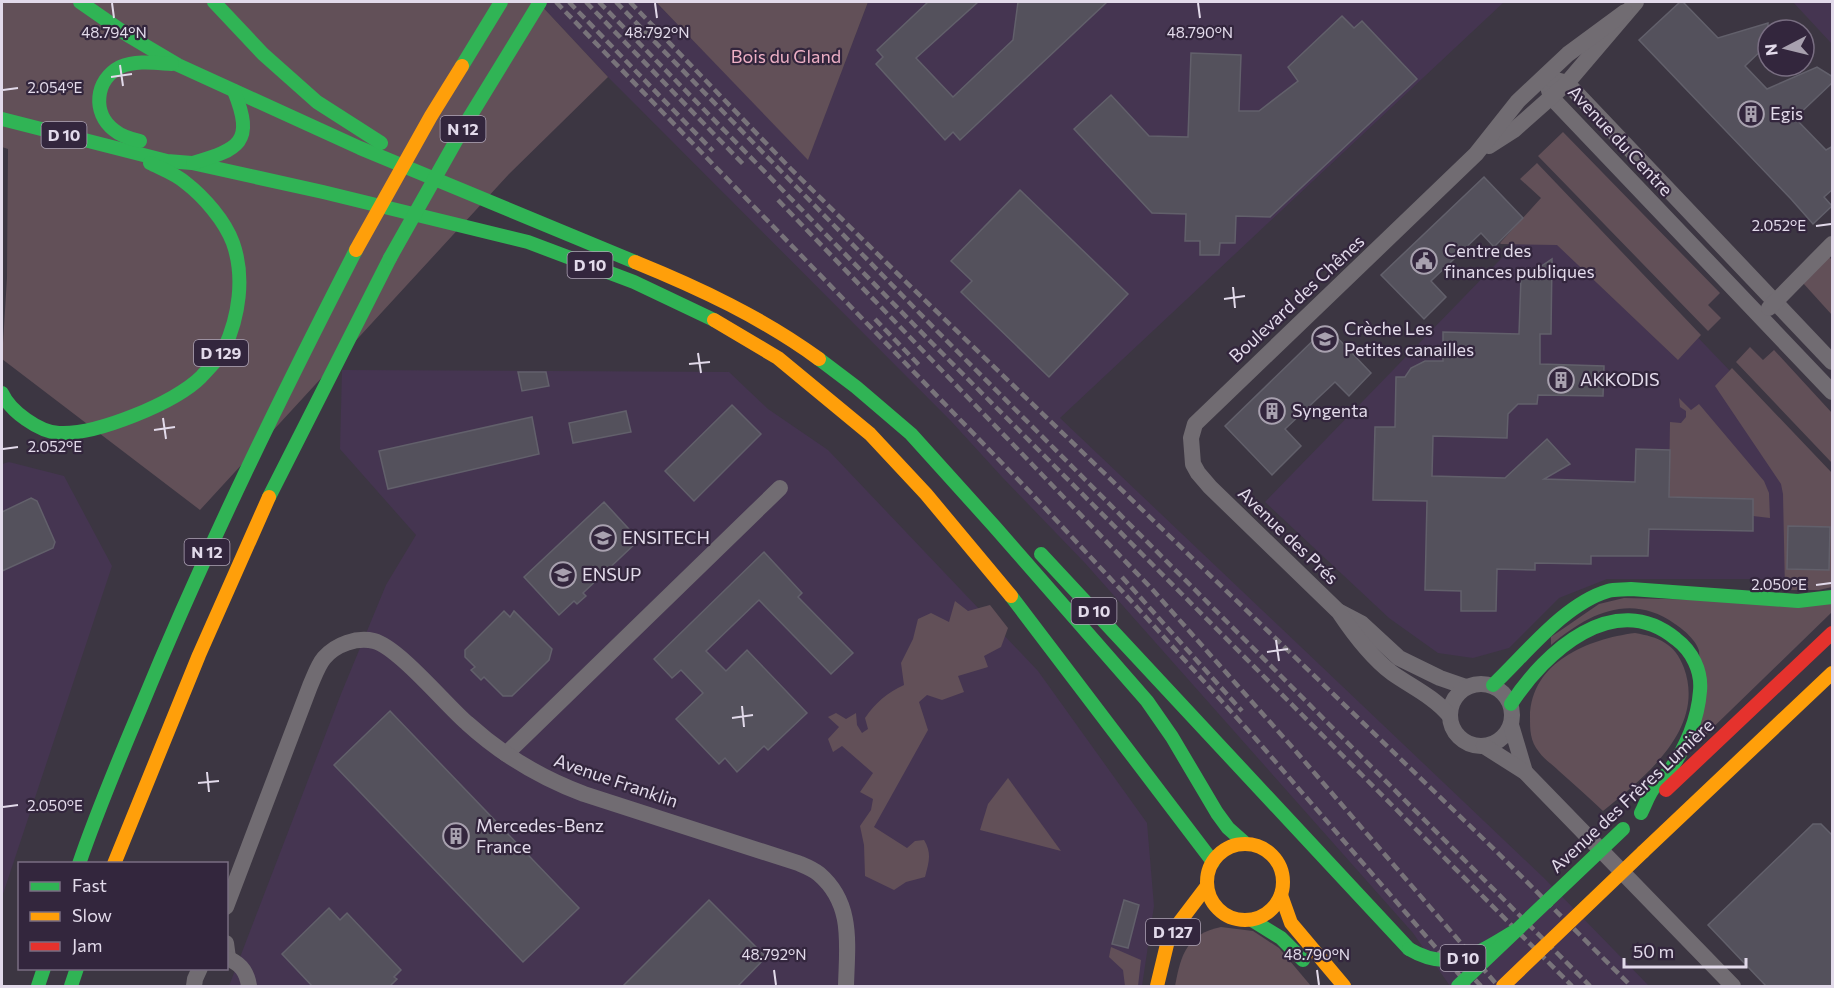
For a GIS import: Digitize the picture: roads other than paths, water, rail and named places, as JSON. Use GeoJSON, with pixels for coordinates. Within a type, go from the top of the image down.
{"type":"FeatureCollection","features":[{"type":"Feature","properties":{"kind":"main road"},"geometry":{"type":"LineString","coordinates":[[80,2],[129,36],[178,65],[461,191]]}},
{"type":"Feature","properties":{"kind":"main road","name":"D 10"},"geometry":{"type":"LineString","coordinates":[[214,2],[263,54],[317,102],[364,133],[461,191],[663,273],[739,309],[809,352],[856,387],[911,434],[959,465]]}},
{"type":"Feature","properties":{"kind":"main road","name":"N 12"},"geometry":{"type":"LineString","coordinates":[[80,862],[147,691],[211,544],[284,389],[356,250],[431,116],[501,2]]}},
{"type":"Feature","properties":{"kind":"main road","name":"N 12"},"geometry":{"type":"LineString","coordinates":[[115,862],[177,706],[253,531],[322,388],[390,258],[472,113],[540,2]]}},
{"type":"Feature","properties":{"kind":"main road"},"geometry":{"type":"LineString","coordinates":[[178,65],[131,63],[112,72],[104,81],[98,98],[99,108],[111,128],[121,136],[168,150],[192,163],[230,151],[237,145],[244,124],[234,91]]}},
{"type":"Feature","properties":{"kind":"main road","name":"D 10"},"geometry":{"type":"LineString","coordinates":[[2,119],[167,161],[192,163],[528,242],[634,282],[722,324],[777,358],[870,434],[926,494],[997,577],[1213,862]]}},
{"type":"Feature","properties":{"kind":"main road","name":"D 129"},"geometry":{"type":"LineString","coordinates":[[2,393],[6,402],[29,422],[57,433],[85,432],[164,402],[199,379],[223,351],[236,316],[240,278],[232,243],[224,225],[201,196],[184,182],[126,150]]}},
{"type":"Feature","properties":{"kind":"main road","name":"D 10"},"geometry":{"type":"LineString","coordinates":[[911,434],[1148,701],[1217,813],[1228,828],[1246,844]]}},
{"type":"Feature","properties":{"kind":"main road","name":"D 10"},"geometry":{"type":"LineString","coordinates":[[1032,544],[1409,950],[1431,961],[1464,958],[1476,954],[1515,931]]}},
{"type":"Feature","properties":{"kind":"main road"},"geometry":{"type":"LineString","coordinates":[[1493,685],[1546,633],[1584,601],[1608,591],[1631,589],[1798,601],[1833,597]]}},
{"type":"Feature","properties":{"kind":"main road"},"geometry":{"type":"LineString","coordinates":[[1511,704],[1524,684],[1563,646],[1606,623],[1628,619],[1653,624],[1676,636],[1692,656],[1700,679],[1697,712],[1679,754],[1667,773],[1653,788],[1641,813]]}},
{"type":"Feature","properties":{"kind":"main road","name":"Avenue des Frères Lumière"},"geometry":{"type":"LineString","coordinates":[[1458,987],[1833,633]]}},
{"type":"Feature","properties":{"kind":"main road"},"geometry":{"type":"LineString","coordinates":[[1503,987],[1642,852],[1833,673]]}},
{"type":"Feature","properties":{"kind":"main road"},"geometry":{"type":"LineString","coordinates":[[1246,844],[1258,846],[1277,860],[1284,884],[1281,895],[1270,912],[1252,920],[1221,918],[1210,898],[1207,878],[1213,862],[1227,849],[1246,844]]}},
{"type":"Feature","properties":{"kind":"main road","name":"D 127"},"geometry":{"type":"LineString","coordinates":[[1157,987],[1169,936],[1207,886]]}},
{"type":"Feature","properties":{"kind":"main road"},"geometry":{"type":"LineString","coordinates":[[1281,895],[1291,923],[1344,987]]}},
{"type":"Feature","properties":{"kind":"main road"},"geometry":{"type":"LineString","coordinates":[[1252,920],[1281,938],[1311,970]]}},
{"type":"Feature","properties":{"kind":"main road"},"geometry":{"type":"LineString","coordinates":[[1170,987],[1176,951],[1181,944]]}},
{"type":"Feature","properties":{"kind":"main road"},"geometry":{"type":"LineString","coordinates":[[38,987],[44,970]]}},
{"type":"Feature","properties":{"kind":"main road"},"geometry":{"type":"LineString","coordinates":[[71,987],[77,970]]}},
{"type":"Feature","properties":{"kind":"street","name":"Boulevard des Chênes"},"geometry":{"type":"LineString","coordinates":[[1210,487],[1193,464],[1191,438],[1195,424],[1476,154],[1518,101],[1568,54],[1630,7]]}},
{"type":"Feature","properties":{"kind":"street","name":"Boulevard des Chênes"},"geometry":{"type":"LineString","coordinates":[[1476,154],[1514,130],[1567,83],[1630,7]]}},
{"type":"Feature","properties":{"kind":"street","name":"Avenue du Centre"},"geometry":{"type":"LineString","coordinates":[[1545,77],[1567,83],[1833,362]]}},
{"type":"Feature","properties":{"kind":"street","name":"Avenue du Centre"},"geometry":{"type":"LineString","coordinates":[[1545,77],[1551,97],[1833,392]]}},
{"type":"Feature","properties":{"kind":"street"},"geometry":{"type":"LineString","coordinates":[[1760,317],[1833,244]]}},
{"type":"Feature","properties":{"kind":"street","name":"Avenue des Prés"},"geometry":{"type":"LineString","coordinates":[[1210,487],[1339,612],[1352,632],[1390,671],[1442,706],[1458,736],[1474,746],[1484,746],[1525,772],[1733,987]]}},
{"type":"Feature","properties":{"kind":"street"},"geometry":{"type":"LineString","coordinates":[[507,754],[780,488]]}},
{"type":"Feature","properties":{"kind":"street","name":"Avenue des Prés"},"geometry":{"type":"LineString","coordinates":[[1339,612],[1361,623],[1399,658],[1440,678],[1466,687],[1483,683],[1493,685]]}},
{"type":"Feature","properties":{"kind":"street","name":"Avenue Franklin"},"geometry":{"type":"LineString","coordinates":[[228,902],[309,686],[324,658],[337,647],[354,640],[375,641],[393,651],[468,724],[507,754],[550,781],[798,863],[818,873],[836,892],[845,912],[846,987]]}},
{"type":"Feature","properties":{"kind":"street"},"geometry":{"type":"LineString","coordinates":[[1493,685],[1511,704]]}},
{"type":"Feature","properties":{"kind":"street"},"geometry":{"type":"LineString","coordinates":[[1449,716],[1453,699],[1466,687]]}},
{"type":"Feature","properties":{"kind":"street","name":"Avenue des Prés"},"geometry":{"type":"LineString","coordinates":[[1511,704],[1511,725],[1525,772]]}},
{"type":"Feature","properties":{"kind":"street"},"geometry":{"type":"LineString","coordinates":[[1484,746],[1500,739],[1511,725]]}},
{"type":"Feature","properties":{"kind":"street"},"geometry":{"type":"LineString","coordinates":[[228,954],[243,968],[249,987]]}},
{"type":"Feature","properties":{"kind":"street"},"geometry":{"type":"LineString","coordinates":[[194,987],[200,970]]}},
{"type":"Feature","properties":{"kind":"railway"},"geometry":{"type":"LineString","coordinates":[[556,2],[1031,493],[1134,604],[1255,738],[1469,986]]}},
{"type":"Feature","properties":{"kind":"railway"},"geometry":{"type":"LineString","coordinates":[[569,2],[713,151]]}},
{"type":"Feature","properties":{"kind":"railway"},"geometry":{"type":"LineString","coordinates":[[586,2],[744,165]]}},
{"type":"Feature","properties":{"kind":"railway"},"geometry":{"type":"LineString","coordinates":[[599,2],[928,339],[1572,986]]}},
{"type":"Feature","properties":{"kind":"railway"},"geometry":{"type":"LineString","coordinates":[[616,2],[937,331],[1590,986]]}},
{"type":"Feature","properties":{"kind":"railway"},"geometry":{"type":"LineString","coordinates":[[630,2],[791,169],[1497,852],[1631,986]]}},
{"type":"Feature","properties":{"kind":"railway"},"geometry":{"type":"LineString","coordinates":[[778,200],[1151,588],[1293,748],[1498,986]]}},
{"type":"Feature","properties":{"kind":"railway"},"geometry":{"type":"LineString","coordinates":[[875,319],[921,367]]}},
{"type":"Feature","properties":{"kind":"railway"},"geometry":{"type":"LineString","coordinates":[[1122,577],[1242,711]]}},
{"type":"Feature","properties":{"kind":"railway"},"geometry":{"type":"LineString","coordinates":[[1466,970],[1481,986]]}},
{"type":"Feature","properties":{"kind":"place","name":"Egis"},"geometry":{"type":"Point","coordinates":[1751,114]}},
{"type":"Feature","properties":{"kind":"place","name":"Centre des finances publiques"},"geometry":{"type":"Point","coordinates":[1424,261]}},
{"type":"Feature","properties":{"kind":"place","name":"Crèche Les Petites canailles"},"geometry":{"type":"Point","coordinates":[1325,339]}},
{"type":"Feature","properties":{"kind":"place","name":"AKKODIS"},"geometry":{"type":"Point","coordinates":[1561,380]}},
{"type":"Feature","properties":{"kind":"place","name":"Syngenta"},"geometry":{"type":"Point","coordinates":[1272,411]}},
{"type":"Feature","properties":{"kind":"place","name":"ENSITECH"},"geometry":{"type":"Point","coordinates":[603,538]}},
{"type":"Feature","properties":{"kind":"place","name":"ENSUP"},"geometry":{"type":"Point","coordinates":[563,575]}},
{"type":"Feature","properties":{"kind":"place","name":"Mercedes-Benz France"},"geometry":{"type":"Point","coordinates":[456,836]}},
{"type":"Feature","properties":{"kind":"park label","name":"Bois du Gland"},"geometry":{"type":"Point","coordinates":[786,57]}}]}
